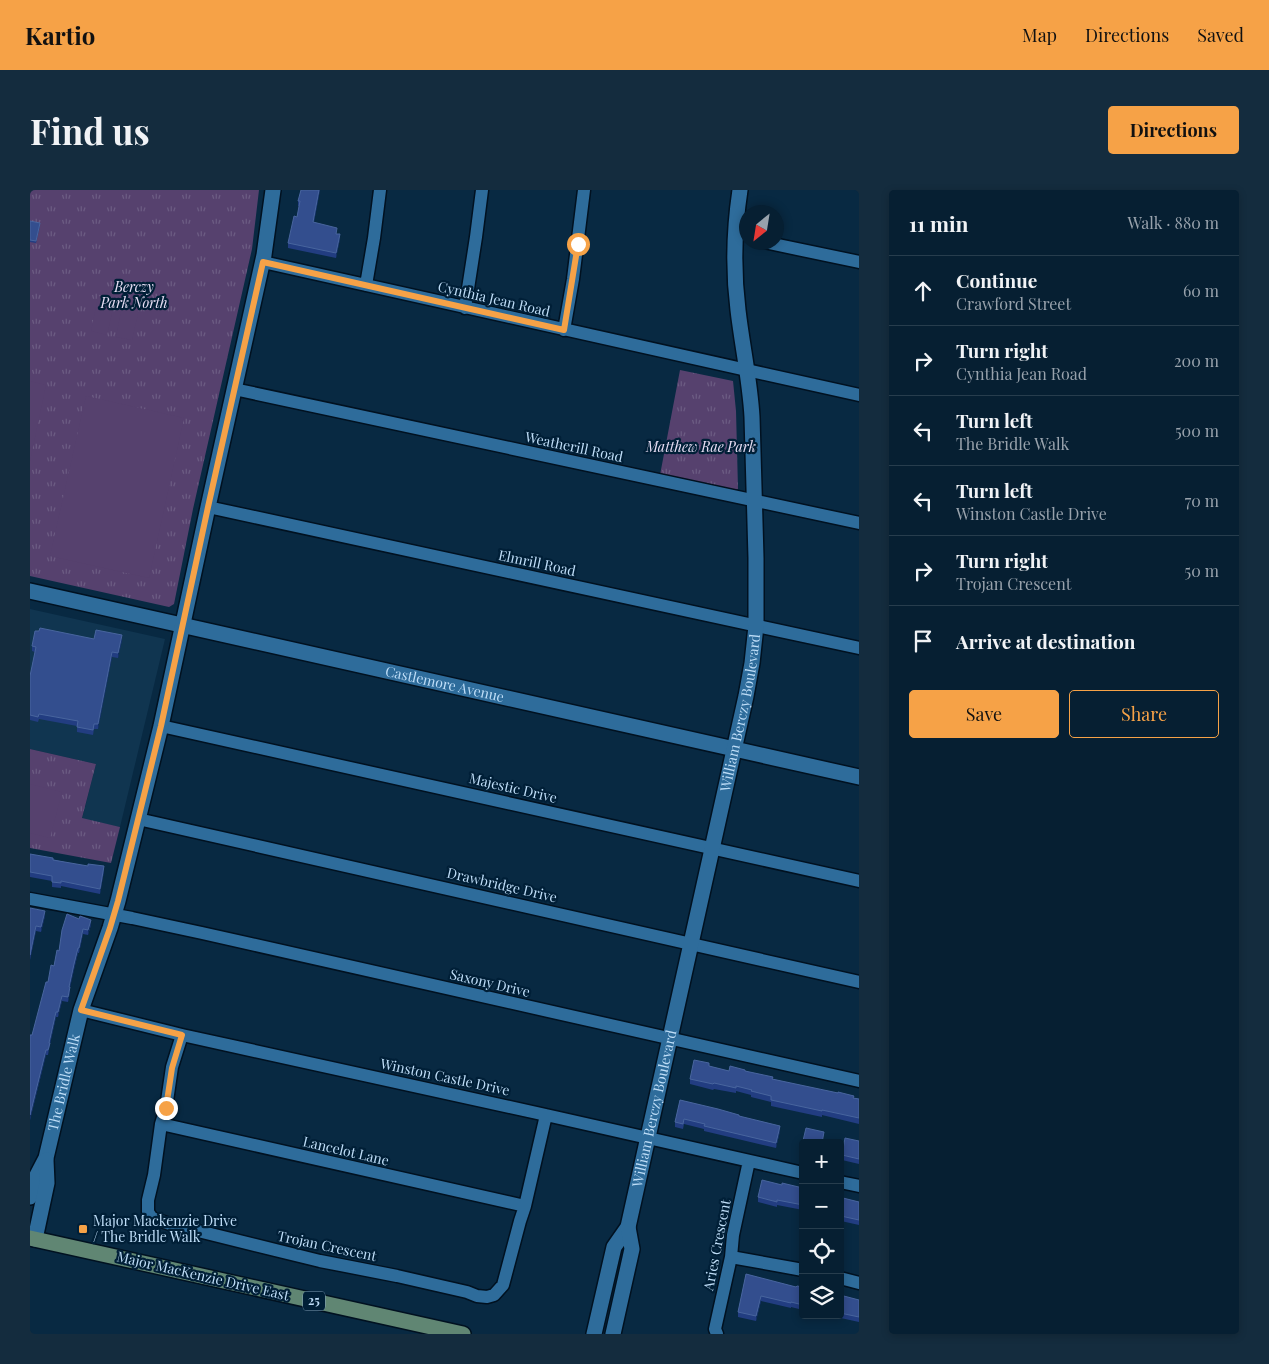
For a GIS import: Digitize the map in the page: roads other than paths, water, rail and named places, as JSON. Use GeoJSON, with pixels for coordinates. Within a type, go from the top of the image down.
{"type":"FeatureCollection","features":[{"type":"Feature","properties":{"kind":"main road","name":"Major MacKenzie Drive East"},"geometry":{"type":"LineString","coordinates":[[32,1238],[463,1334]]}},
{"type":"Feature","properties":{"kind":"street","name":"The Bridle Walk"},"geometry":{"type":"LineString","coordinates":[[30,1197],[34,1181],[46,1158],[81,1010],[114,915],[161,726],[263,262],[273,190]]}},
{"type":"Feature","properties":{"kind":"street"},"geometry":{"type":"LineString","coordinates":[[366,285],[380,190]]}},
{"type":"Feature","properties":{"kind":"street"},"geometry":{"type":"LineString","coordinates":[[465,308],[482,190]]}},
{"type":"Feature","properties":{"kind":"street"},"geometry":{"type":"LineString","coordinates":[[564,330],[573,279],[584,190]]}},
{"type":"Feature","properties":{"kind":"street","name":"William Berczy Boulevard"},"geometry":{"type":"LineString","coordinates":[[740,190],[740,205]]}},
{"type":"Feature","properties":{"kind":"street"},"geometry":{"type":"LineString","coordinates":[[784,246],[859,262]]}},
{"type":"Feature","properties":{"kind":"street","name":"William Berczy Boulevard"},"geometry":{"type":"LineString","coordinates":[[614,1334],[632,1249],[628,1227],[692,943],[754,650],[756,626],[752,417],[736,297],[740,250]]}},
{"type":"Feature","properties":{"kind":"street","name":"Cynthia Jean Road"},"geometry":{"type":"LineString","coordinates":[[263,262],[859,395]]}},
{"type":"Feature","properties":{"kind":"street","name":"Weatherill Road"},"geometry":{"type":"LineString","coordinates":[[234,389],[859,523]]}},
{"type":"Feature","properties":{"kind":"street","name":"Elmrill Road"},"geometry":{"type":"LineString","coordinates":[[208,507],[859,648]]}},
{"type":"Feature","properties":{"kind":"street","name":"Castlemore Avenue"},"geometry":{"type":"LineString","coordinates":[[30,591],[859,777]]}},
{"type":"Feature","properties":{"kind":"street","name":"Majestic Drive"},"geometry":{"type":"LineString","coordinates":[[161,726],[859,880]]}},
{"type":"Feature","properties":{"kind":"street","name":"Drawbridge Drive"},"geometry":{"type":"LineString","coordinates":[[138,819],[859,982]]}},
{"type":"Feature","properties":{"kind":"street","name":"Saxony Drive"},"geometry":{"type":"LineString","coordinates":[[30,900],[202,933],[859,1081]]}},
{"type":"Feature","properties":{"kind":"street","name":"Winston Castle Drive"},"geometry":{"type":"LineString","coordinates":[[81,1010],[182,1035],[799,1172]]}},
{"type":"Feature","properties":{"kind":"street","name":"Trojan Crescent"},"geometry":{"type":"LineString","coordinates":[[182,1035],[172,1068],[166,1108],[160,1124],[155,1168],[148,1200],[148,1212],[152,1218],[320,1261],[397,1276],[477,1296],[487,1297],[494,1295],[503,1285],[525,1206],[546,1115]]}},
{"type":"Feature","properties":{"kind":"street","name":"Lancelot Lane"},"geometry":{"type":"LineString","coordinates":[[160,1124],[525,1206]]}},
{"type":"Feature","properties":{"kind":"street","name":"The Bridle Walk"},"geometry":{"type":"LineString","coordinates":[[32,1238],[47,1183],[46,1158]]}},
{"type":"Feature","properties":{"kind":"street","name":"Aries Crescent"},"geometry":{"type":"LineString","coordinates":[[718,1334],[715,1330],[731,1257],[733,1235],[750,1161]]}},
{"type":"Feature","properties":{"kind":"street"},"geometry":{"type":"LineString","coordinates":[[844,1183],[859,1186]]}},
{"type":"Feature","properties":{"kind":"street","name":"William Berczy Boulevard"},"geometry":{"type":"LineString","coordinates":[[594,1334],[614,1247],[628,1227]]}},
{"type":"Feature","properties":{"kind":"street"},"geometry":{"type":"LineString","coordinates":[[731,1257],[799,1269]]}},
{"type":"Feature","properties":{"kind":"street"},"geometry":{"type":"LineString","coordinates":[[844,1279],[859,1283]]}},
{"type":"Feature","properties":{"kind":"place","name":"Major Mackenzie Drive / The Bridle Walk"},"geometry":{"type":"Point","coordinates":[83,1229]}},
{"type":"Feature","properties":{"kind":"park label","name":"Berczy Park North"},"geometry":{"type":"Point","coordinates":[134,295]}},
{"type":"Feature","properties":{"kind":"park label","name":"Matthew Rae Park"},"geometry":{"type":"Point","coordinates":[701,447]}}]}
